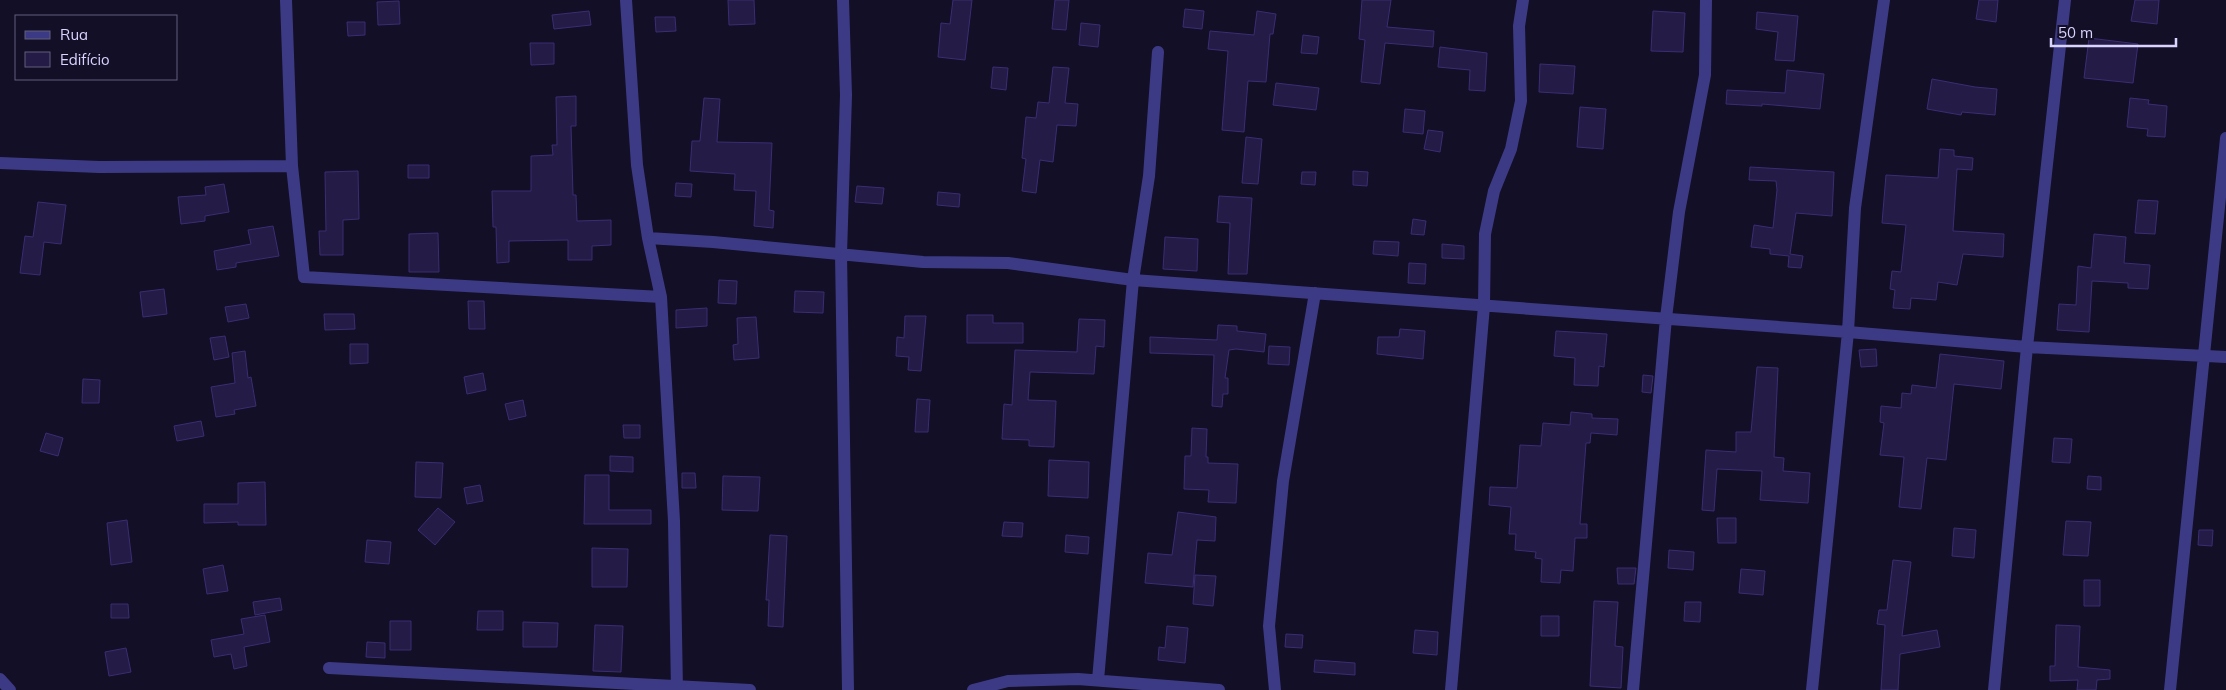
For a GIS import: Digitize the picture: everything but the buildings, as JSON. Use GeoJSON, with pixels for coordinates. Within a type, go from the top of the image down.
{"type":"FeatureCollection","features":[{"type":"Feature","properties":{"kind":"street"},"geometry":{"type":"LineString","coordinates":[[286,0],[292,166],[304,277],[661,297]]}},
{"type":"Feature","properties":{"kind":"street"},"geometry":{"type":"LineString","coordinates":[[626,0],[637,165],[648,238],[661,297],[674,521],[677,688]]}},
{"type":"Feature","properties":{"kind":"street"},"geometry":{"type":"LineString","coordinates":[[843,0],[846,95],[841,254],[848,690]]}},
{"type":"Feature","properties":{"kind":"street"},"geometry":{"type":"LineString","coordinates":[[1451,690],[1484,306],[1484,234],[1494,191],[1511,148],[1521,101],[1519,26],[1524,0]]}},
{"type":"Feature","properties":{"kind":"street"},"geometry":{"type":"LineString","coordinates":[[1634,690],[1666,318],[1678,212],[1705,75],[1706,0]]}},
{"type":"Feature","properties":{"kind":"street"},"geometry":{"type":"LineString","coordinates":[[1812,690],[1848,332],[1854,208],[1884,0]]}},
{"type":"Feature","properties":{"kind":"street"},"geometry":{"type":"LineString","coordinates":[[1994,690],[2027,347],[2065,0]]}},
{"type":"Feature","properties":{"kind":"street"},"geometry":{"type":"LineString","coordinates":[[1098,680],[1133,280],[1149,176],[1158,52]]}},
{"type":"Feature","properties":{"kind":"street"},"geometry":{"type":"LineString","coordinates":[[2170,690],[2226,138]]}},
{"type":"Feature","properties":{"kind":"street"},"geometry":{"type":"LineString","coordinates":[[0,163],[99,167],[292,166]]}},
{"type":"Feature","properties":{"kind":"street"},"geometry":{"type":"LineString","coordinates":[[648,238],[713,242],[923,262],[1008,263],[1133,280],[1666,318],[2027,347],[2226,357]]}},
{"type":"Feature","properties":{"kind":"street"},"geometry":{"type":"LineString","coordinates":[[1275,690],[1269,626],[1283,480],[1315,293]]}},
{"type":"Feature","properties":{"kind":"street"},"geometry":{"type":"LineString","coordinates":[[329,668],[511,684],[750,690]]}},
{"type":"Feature","properties":{"kind":"street"},"geometry":{"type":"LineString","coordinates":[[0,679],[10,690]]}},
{"type":"Feature","properties":{"kind":"street"},"geometry":{"type":"LineString","coordinates":[[973,690],[1008,681],[1078,684],[1098,680],[1220,690]]}}]}
